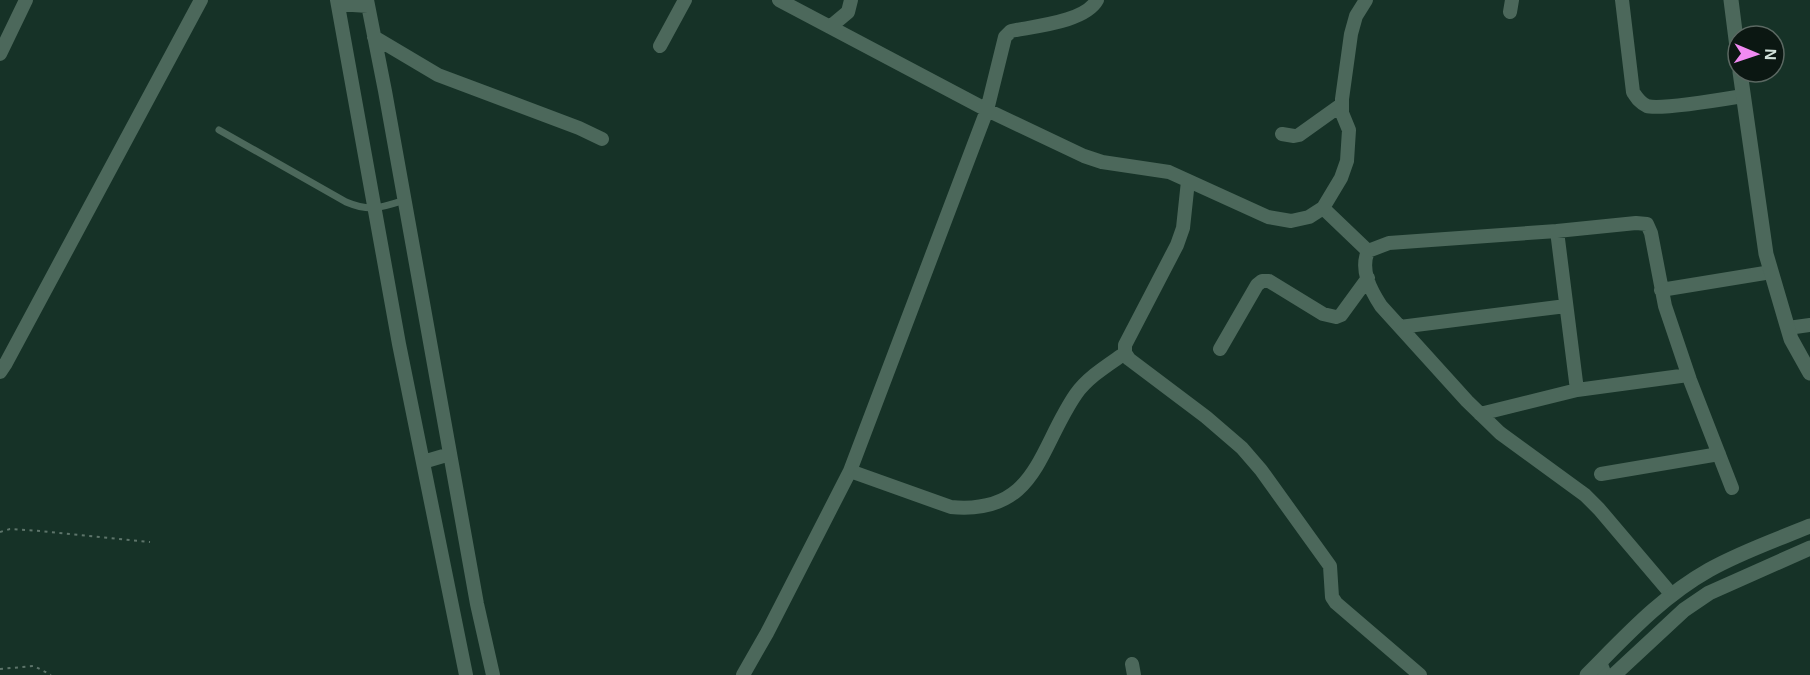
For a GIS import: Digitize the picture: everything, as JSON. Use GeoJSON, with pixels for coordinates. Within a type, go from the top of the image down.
{"type":"FeatureCollection","features":[{"type":"Feature","properties":{"kind":"street"},"geometry":{"type":"LineString","coordinates":[[0,54],[26,0]]}},
{"type":"Feature","properties":{"kind":"street"},"geometry":{"type":"LineString","coordinates":[[0,372],[201,0]]}},
{"type":"Feature","properties":{"kind":"street"},"geometry":{"type":"LineString","coordinates":[[660,46],[686,0]]}},
{"type":"Feature","properties":{"kind":"street"},"geometry":{"type":"LineString","coordinates":[[778,0],[987,110],[1084,156],[1102,162],[1169,172],[1268,217],[1291,221],[1309,218],[1323,208],[1341,178],[1347,161],[1349,130],[1341,105],[1356,16],[1366,0]]}},
{"type":"Feature","properties":{"kind":"street"},"geometry":{"type":"LineString","coordinates":[[830,27],[848,12],[851,0]]}},
{"type":"Feature","properties":{"kind":"street"},"geometry":{"type":"LineString","coordinates":[[743,675],[850,471],[987,110],[1001,48],[1008,33],[1086,13],[1094,7],[1097,0]]}},
{"type":"Feature","properties":{"kind":"street"},"geometry":{"type":"LineString","coordinates":[[1622,0],[1633,92],[1639,101],[1648,107],[1743,96]]}},
{"type":"Feature","properties":{"kind":"street"},"geometry":{"type":"LineString","coordinates":[[1731,0],[1734,24]]}},
{"type":"Feature","properties":{"kind":"street"},"geometry":{"type":"LineString","coordinates":[[466,675],[423,462],[338,2],[367,3],[477,604],[493,675]]}},
{"type":"Feature","properties":{"kind":"street"},"geometry":{"type":"LineString","coordinates":[[374,37],[438,75],[579,128],[602,139]]}},
{"type":"Feature","properties":{"kind":"street"},"geometry":{"type":"LineString","coordinates":[[1742,84],[1766,254],[1791,339],[1810,373]]}},
{"type":"Feature","properties":{"kind":"street"},"geometry":{"type":"LineString","coordinates":[[1282,134],[1299,135],[1341,105]]}},
{"type":"Feature","properties":{"kind":"street"},"geometry":{"type":"LineString","coordinates":[[1188,181],[1183,228],[1125,345],[1125,352],[1129,359],[1206,417],[1248,455],[1330,566],[1332,597],[1336,603],[1420,675]]}},
{"type":"Feature","properties":{"kind":"street"},"geometry":{"type":"LineString","coordinates":[[1323,208],[1368,251]]}},
{"type":"Feature","properties":{"kind":"street"},"geometry":{"type":"LineString","coordinates":[[1368,251],[1389,243],[1636,223],[1647,224],[1651,233],[1665,306],[1688,375],[1732,488]]}},
{"type":"Feature","properties":{"kind":"street"},"geometry":{"type":"LineString","coordinates":[[1557,231],[1577,390]]}},
{"type":"Feature","properties":{"kind":"street"},"geometry":{"type":"LineString","coordinates":[[1368,251],[1364,265],[1373,293],[1381,306],[1467,401],[1500,433],[1592,502],[1672,594]]}},
{"type":"Feature","properties":{"kind":"street"},"geometry":{"type":"LineString","coordinates":[[1661,290],[1771,272]]}},
{"type":"Feature","properties":{"kind":"street"},"geometry":{"type":"LineString","coordinates":[[1220,349],[1262,280],[1269,281],[1323,314],[1336,317],[1341,315],[1368,278]]}},
{"type":"Feature","properties":{"kind":"street"},"geometry":{"type":"LineString","coordinates":[[1400,327],[1566,306]]}},
{"type":"Feature","properties":{"kind":"street"},"geometry":{"type":"LineString","coordinates":[[1788,328],[1810,325]]}},
{"type":"Feature","properties":{"kind":"street"},"geometry":{"type":"LineString","coordinates":[[850,471],[951,507],[984,507],[1002,501],[1018,490],[1028,479],[1076,395],[1086,383],[1125,352]]}},
{"type":"Feature","properties":{"kind":"street"},"geometry":{"type":"LineString","coordinates":[[1480,414],[1577,390],[1688,375]]}},
{"type":"Feature","properties":{"kind":"street"},"geometry":{"type":"LineString","coordinates":[[423,462],[450,454]]}},
{"type":"Feature","properties":{"kind":"street"},"geometry":{"type":"LineString","coordinates":[[1600,474],[1719,454]]}},
{"type":"Feature","properties":{"kind":"street"},"geometry":{"type":"LineString","coordinates":[[1587,675],[1603,669],[1643,619],[1672,594],[1708,571],[1738,556],[1810,525]]}},
{"type":"Feature","properties":{"kind":"street"},"geometry":{"type":"LineString","coordinates":[[1614,675],[1684,610],[1709,593],[1810,548]]}},
{"type":"Feature","properties":{"kind":"lane"},"geometry":{"type":"LineString","coordinates":[[219,130],[345,202],[361,208],[375,209],[405,201]]}},
{"type":"Feature","properties":{"kind":"path"},"geometry":{"type":"LineString","coordinates":[[0,532],[10,529],[150,542]]}},
{"type":"Feature","properties":{"kind":"path"},"geometry":{"type":"LineString","coordinates":[[0,669],[34,666],[51,675]]}}]}
